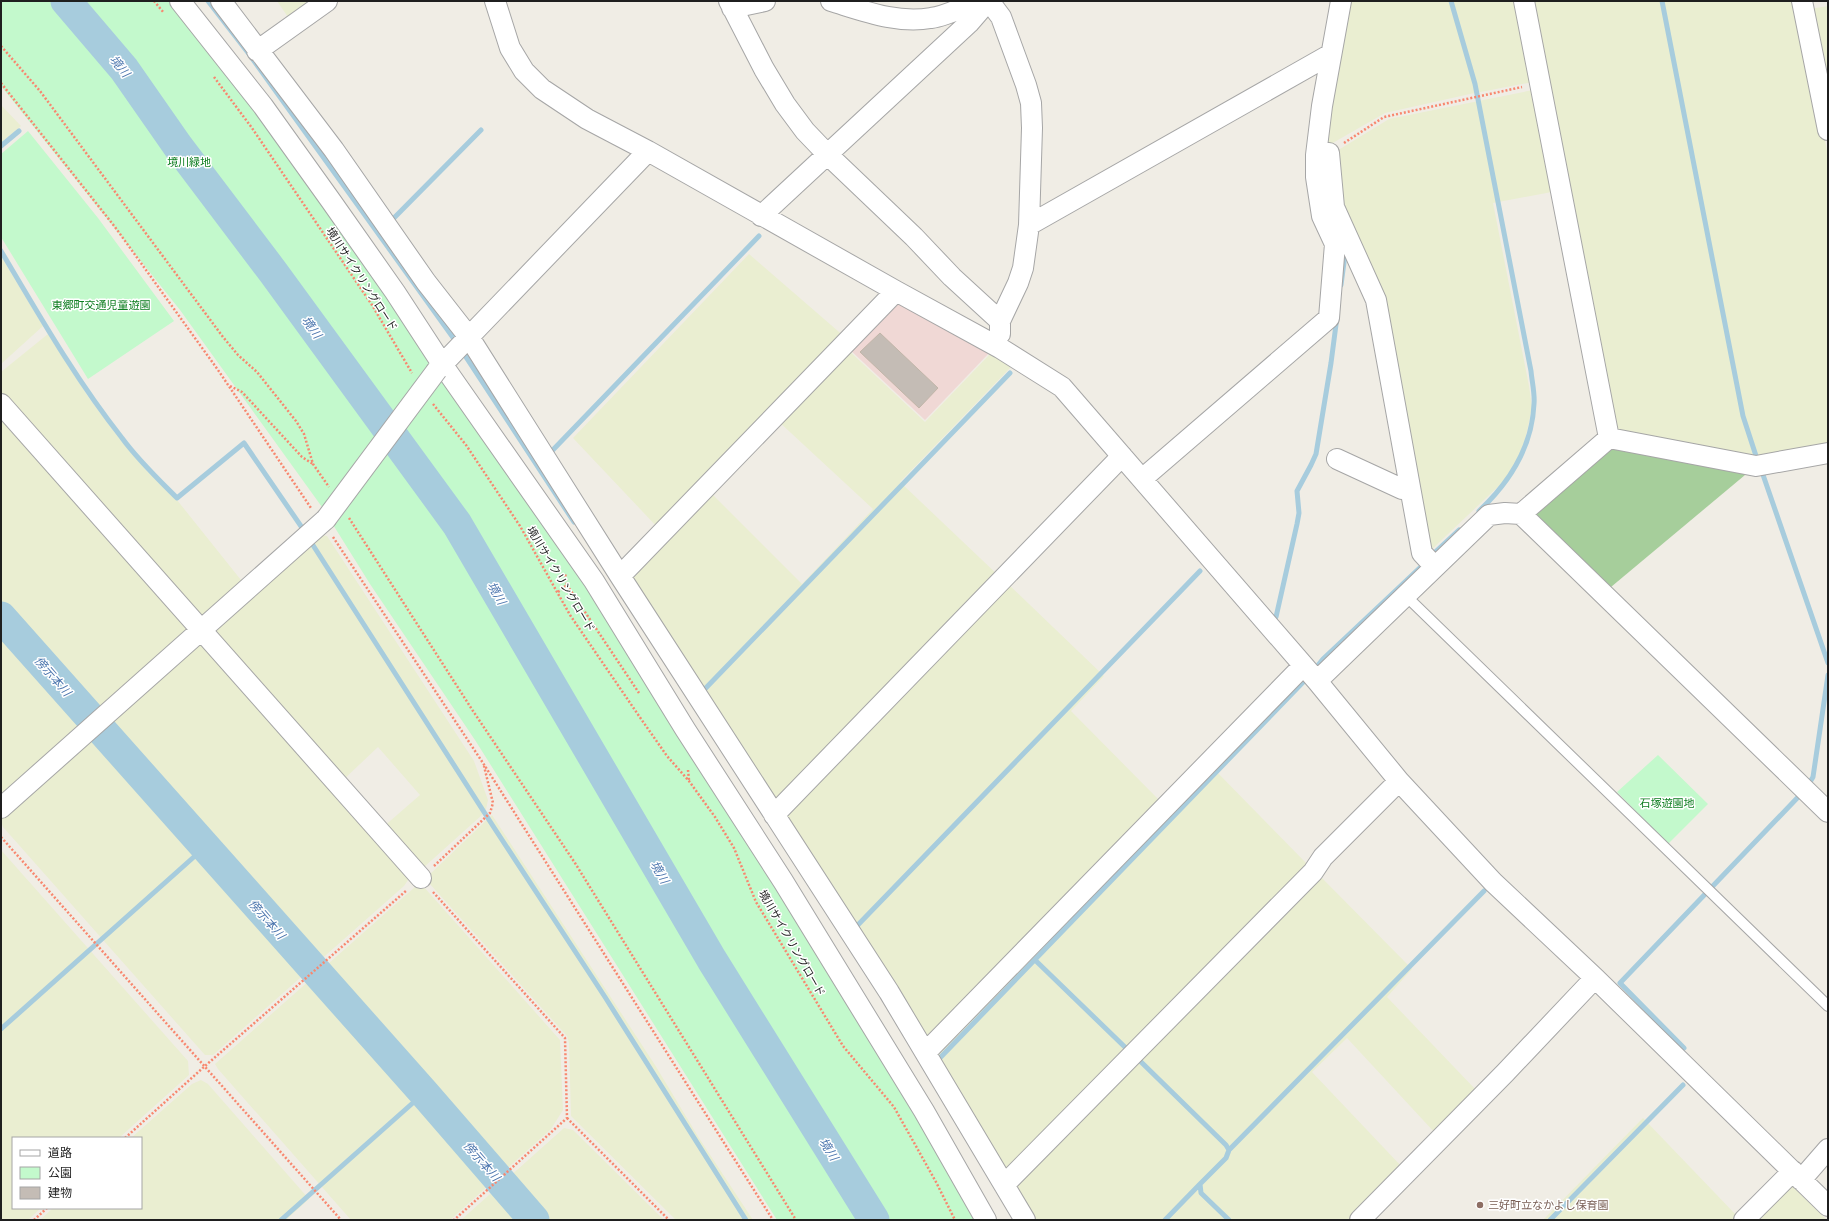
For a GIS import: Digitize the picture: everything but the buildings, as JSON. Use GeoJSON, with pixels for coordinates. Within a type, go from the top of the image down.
{"type":"FeatureCollection","features":[{"type":"Feature","properties":{"kind":"street"},"geometry":{"type":"LineString","coordinates":[[180,1],[262,106],[395,292],[594,582],[685,729],[787,888],[924,1111],[986,1220]]}},
{"type":"Feature","properties":{"kind":"street"},"geometry":{"type":"LineString","coordinates":[[220,1],[334,150],[426,282],[469,337],[620,576],[926,1052],[1025,1220]]}},
{"type":"Feature","properties":{"kind":"street"},"geometry":{"type":"LineString","coordinates":[[257,51],[327,1]]}},
{"type":"Feature","properties":{"kind":"street"},"geometry":{"type":"LineString","coordinates":[[495,1],[510,48],[524,71],[538,84],[587,119],[648,151],[761,216],[1000,348],[1062,387],[1317,681],[1398,781],[1493,882],[1595,978],[1828,1206]]}},
{"type":"Feature","properties":{"kind":"street"},"geometry":{"type":"LineString","coordinates":[[765,1],[731,5],[764,69],[785,104],[805,131],[828,155],[914,237],[952,277],[1000,321]]}},
{"type":"Feature","properties":{"kind":"street"},"geometry":{"type":"LineString","coordinates":[[831,1],[881,16],[910,19],[932,18],[983,2]]}},
{"type":"Feature","properties":{"kind":"street"},"geometry":{"type":"LineString","coordinates":[[1341,1],[1322,106],[1316,155],[1316,178],[1322,216],[1342,242],[1376,300],[1422,553],[1435,567]]}},
{"type":"Feature","properties":{"kind":"street"},"geometry":{"type":"LineString","coordinates":[[1524,1],[1610,438]]}},
{"type":"Feature","properties":{"kind":"street"},"geometry":{"type":"LineString","coordinates":[[1802,1],[1828,130]]}},
{"type":"Feature","properties":{"kind":"street"},"geometry":{"type":"LineString","coordinates":[[761,216],[969,23],[983,2]]}},
{"type":"Feature","properties":{"kind":"street"},"geometry":{"type":"LineString","coordinates":[[983,2],[1001,17],[1026,85],[1031,104],[1032,128],[1029,225],[1023,268],[1018,283],[1000,321],[1000,348]]}},
{"type":"Feature","properties":{"kind":"street"},"geometry":{"type":"LineString","coordinates":[[1029,225],[1331,54]]}},
{"type":"Feature","properties":{"kind":"street"},"geometry":{"type":"LineString","coordinates":[[1,808],[324,521],[443,363],[648,151]]}},
{"type":"Feature","properties":{"kind":"street"},"geometry":{"type":"LineString","coordinates":[[1142,479],[1329,318],[1342,242],[1334,207],[1328,153]]}},
{"type":"Feature","properties":{"kind":"street"},"geometry":{"type":"LineString","coordinates":[[620,576],[896,291]]}},
{"type":"Feature","properties":{"kind":"street"},"geometry":{"type":"LineString","coordinates":[[1,404],[421,878]]}},
{"type":"Feature","properties":{"kind":"street"},"geometry":{"type":"LineString","coordinates":[[1610,438],[1756,466],[1828,453]]}},
{"type":"Feature","properties":{"kind":"street"},"geometry":{"type":"LineString","coordinates":[[1521,514],[1610,438]]}},
{"type":"Feature","properties":{"kind":"street"},"geometry":{"type":"LineString","coordinates":[[774,815],[1122,456]]}},
{"type":"Feature","properties":{"kind":"street"},"geometry":{"type":"LineString","coordinates":[[1337,459],[1402,489],[1410,489]]}},
{"type":"Feature","properties":{"kind":"street"},"geometry":{"type":"LineString","coordinates":[[1317,681],[1489,515],[1505,513],[1521,514],[1828,812]]}},
{"type":"Feature","properties":{"kind":"street"},"geometry":{"type":"LineString","coordinates":[[926,1052],[1303,666]]}},
{"type":"Feature","properties":{"kind":"street"},"geometry":{"type":"LineString","coordinates":[[1004,1185],[1313,872],[1323,857],[1398,781]]}},
{"type":"Feature","properties":{"kind":"street"},"geometry":{"type":"LineString","coordinates":[[1360,1220],[1500,1079],[1595,978]]}},
{"type":"Feature","properties":{"kind":"street"},"geometry":{"type":"LineString","coordinates":[[1744,1220],[1828,1149]]}},
{"type":"Feature","properties":{"kind":"lane"},"geometry":{"type":"LineString","coordinates":[[1405,595],[1828,1006]]}},
{"type":"Feature","properties":{"kind":"path"},"geometry":{"type":"LineString","coordinates":[[154,1],[167,16]]}},
{"type":"Feature","properties":{"kind":"path"},"geometry":{"type":"LineString","coordinates":[[1,46],[40,92],[223,337],[238,355],[258,372],[296,421],[304,434],[313,464],[330,489]]}},
{"type":"Feature","properties":{"kind":"path","name":"境川サイクリングロード"},"geometry":{"type":"LineString","coordinates":[[210,71],[252,128],[372,305],[416,380]]}},
{"type":"Feature","properties":{"kind":"path"},"geometry":{"type":"LineString","coordinates":[[1,83],[115,227],[324,521],[335,540],[483,763],[773,1220]]}},
{"type":"Feature","properties":{"kind":"path"},"geometry":{"type":"LineString","coordinates":[[1328,153],[1384,117],[1540,84]]}},
{"type":"Feature","properties":{"kind":"path"},"geometry":{"type":"LineString","coordinates":[[229,386],[242,392],[302,457],[313,464]]}},
{"type":"Feature","properties":{"kind":"path","name":"境川サイクリングロード"},"geometry":{"type":"LineString","coordinates":[[430,398],[466,445],[520,526],[570,615],[667,756],[689,780],[715,817],[734,848],[756,902],[843,1046],[894,1108],[910,1133],[955,1220]]}},
{"type":"Feature","properties":{"kind":"path"},"geometry":{"type":"LineString","coordinates":[[346,513],[473,711],[575,863],[796,1220]]}},
{"type":"Feature","properties":{"kind":"path"},"geometry":{"type":"LineString","coordinates":[[567,586],[640,695]]}},
{"type":"Feature","properties":{"kind":"path"},"geometry":{"type":"LineString","coordinates":[[126,1137],[205,1066],[421,878],[490,813],[493,803],[483,763]]}},
{"type":"Feature","properties":{"kind":"path"},"geometry":{"type":"LineString","coordinates":[[687,767],[689,780]]}},
{"type":"Feature","properties":{"kind":"path"},"geometry":{"type":"LineString","coordinates":[[1,838],[342,1220]]}},
{"type":"Feature","properties":{"kind":"path"},"geometry":{"type":"LineString","coordinates":[[421,878],[564,1038],[568,1118],[669,1220]]}},
{"type":"Feature","properties":{"kind":"path"},"geometry":{"type":"LineString","coordinates":[[454,1220],[568,1118]]}},
{"type":"Feature","properties":{"kind":"path"},"geometry":{"type":"LineString","coordinates":[[34,1220],[46,1209]]}},
{"type":"Feature","properties":{"kind":"shaded area"},"geometry":{"type":"Polygon","coordinates":[[[896,302],[990,352],[925,420],[847,347],[896,302]]]}},
{"type":"Feature","properties":{"kind":"green space","name":"境川緑地"},"geometry":{"type":"Polygon","coordinates":[[[1,1],[184,1],[462,390],[988,1220],[777,1220],[475,740],[370,584],[322,507],[180,310],[1,86],[1,1]]]}},
{"type":"Feature","properties":{"kind":"green space"},"geometry":{"type":"Polygon","coordinates":[[[277,1],[316,1],[290,20],[277,1]]]}},
{"type":"Feature","properties":{"kind":"green space"},"geometry":{"type":"Polygon","coordinates":[[[1349,1],[1521,1],[1533,82],[1385,113],[1331,144],[1325,142],[1349,1]]]}},
{"type":"Feature","properties":{"kind":"green space"},"geometry":{"type":"Polygon","coordinates":[[[1528,1],[1797,1],[1828,156],[1828,448],[1763,461],[1612,429],[1528,1]]]}},
{"type":"Feature","properties":{"kind":"green space"},"geometry":{"type":"Polygon","coordinates":[[[1828,6],[1828,101],[1810,9],[1828,6]]]}},
{"type":"Feature","properties":{"kind":"green space"},"geometry":{"type":"Polygon","coordinates":[[[1533,90],[1557,191],[1493,203],[1532,407],[1525,440],[1517,461],[1503,482],[1429,552],[1391,367],[1348,235],[1335,156],[1340,149],[1389,119],[1533,90]]]}},
{"type":"Feature","properties":{"kind":"green space"},"geometry":{"type":"Polygon","coordinates":[[[1,105],[21,126],[1,143],[1,105]]]}},
{"type":"Feature","properties":{"kind":"green space","name":"東郷町交通児童遊園"},"geometry":{"type":"Polygon","coordinates":[[[28,131],[98,218],[174,321],[88,379],[1,237],[1,154],[28,131]]]}},
{"type":"Feature","properties":{"kind":"green space"},"geometry":{"type":"Polygon","coordinates":[[[749,254],[846,338],[659,529],[573,438],[749,254]]]}},
{"type":"Feature","properties":{"kind":"green space"},"geometry":{"type":"Polygon","coordinates":[[[1,256],[43,326],[1,364],[1,256]]]}},
{"type":"Feature","properties":{"kind":"green space"},"geometry":{"type":"Polygon","coordinates":[[[48,334],[89,398],[115,433],[146,470],[177,500],[245,585],[205,621],[1,398],[1,372],[48,334]]]}},
{"type":"Feature","properties":{"kind":"green space"},"geometry":{"type":"Polygon","coordinates":[[[846,348],[925,422],[991,353],[1011,367],[900,482],[1000,577],[778,806],[630,578],[709,491],[802,584],[873,509],[777,420],[846,348]]]}},
{"type":"Feature","properties":{"kind":"green space"},"geometry":{"type":"Polygon","coordinates":[[[1,410],[191,626],[1,803],[1,410]]]}},
{"type":"Feature","properties":{"kind":"green space"},"geometry":{"type":"Polygon","coordinates":[[[1610,444],[1751,470],[1605,592],[1528,516],[1610,444]]]}},
{"type":"Feature","properties":{"kind":"green space"},"geometry":{"type":"Polygon","coordinates":[[[315,534],[327,536],[474,761],[488,800],[486,809],[482,815],[423,868],[382,828],[420,795],[378,747],[341,782],[209,632],[315,534]]]}},
{"type":"Feature","properties":{"kind":"green space"},"geometry":{"type":"Polygon","coordinates":[[[1006,582],[1104,676],[1071,711],[1161,802],[925,1041],[783,812],[1006,582]]]}},
{"type":"Feature","properties":{"kind":"green space"},"geometry":{"type":"Polygon","coordinates":[[[199,639],[410,877],[404,886],[213,1055],[205,1055],[3,827],[1,821],[4,811],[199,639]]]}},
{"type":"Feature","properties":{"kind":"green space","name":"石塚遊園地"},"geometry":{"type":"Polygon","coordinates":[[[1658,755],[1708,804],[1668,844],[1617,792],[1658,755]]]}},
{"type":"Feature","properties":{"kind":"green space"},"geometry":{"type":"Polygon","coordinates":[[[1212,767],[1310,867],[1001,1174],[933,1054],[1212,767]]]}},
{"type":"Feature","properties":{"kind":"green space"},"geometry":{"type":"Polygon","coordinates":[[[492,815],[655,1065],[699,1138],[753,1220],[676,1220],[571,1116],[569,1043],[567,1036],[429,883],[427,877],[492,815]]]}},
{"type":"Feature","properties":{"kind":"green space"},"geometry":{"type":"Polygon","coordinates":[[[1,850],[188,1061],[189,1075],[120,1137],[12,1137],[12,1209],[40,1209],[28,1220],[1,1220],[1,850]]]}},
{"type":"Feature","properties":{"kind":"green space"},"geometry":{"type":"Polygon","coordinates":[[[1316,872],[1412,969],[1387,997],[1477,1091],[1436,1134],[1347,1038],[1312,1072],[1403,1168],[1353,1220],[1030,1220],[1014,1182],[1316,872]]]}},
{"type":"Feature","properties":{"kind":"green space"},"geometry":{"type":"Polygon","coordinates":[[[423,886],[560,1040],[563,1110],[551,1129],[450,1220],[351,1220],[215,1064],[415,887],[423,886]]]}},
{"type":"Feature","properties":{"kind":"green space"},"geometry":{"type":"Polygon","coordinates":[[[201,1080],[208,1084],[309,1199],[286,1220],[40,1220],[52,1209],[142,1209],[142,1137],[132,1137],[192,1084],[201,1080]]]}},
{"type":"Feature","properties":{"kind":"green space"},"geometry":{"type":"Polygon","coordinates":[[[1643,1118],[1738,1217],[1735,1220],[1543,1220],[1643,1118]]]}},
{"type":"Feature","properties":{"kind":"green space"},"geometry":{"type":"Polygon","coordinates":[[[564,1128],[573,1130],[664,1220],[461,1220],[564,1128]]]}},
{"type":"Feature","properties":{"kind":"green space"},"geometry":{"type":"Polygon","coordinates":[[[1787,1181],[1827,1220],[1749,1220],[1787,1181]]]}},
{"type":"Feature","properties":{"kind":"waterway","name":"境川"},"geometry":{"type":"LineString","coordinates":[[66,1],[124,69],[177,145],[273,272],[457,524],[712,960],[874,1220]]}},
{"type":"Feature","properties":{"kind":"waterway"},"geometry":{"type":"LineString","coordinates":[[208,1],[249,54],[457,343]]}},
{"type":"Feature","properties":{"kind":"waterway"},"geometry":{"type":"LineString","coordinates":[[1451,1],[1475,84],[1531,371],[1534,396],[1532,420],[1524,450],[1509,476],[1479,511]]}},
{"type":"Feature","properties":{"kind":"waterway"},"geometry":{"type":"LineString","coordinates":[[1662,1],[1743,416],[1758,462]]}},
{"type":"Feature","properties":{"kind":"waterway"},"geometry":{"type":"LineString","coordinates":[[390,222],[481,130]]}},
{"type":"Feature","properties":{"kind":"waterway"},"geometry":{"type":"LineString","coordinates":[[1,146],[19,131]]}},
{"type":"Feature","properties":{"kind":"waterway"},"geometry":{"type":"LineString","coordinates":[[549,454],[759,236]]}},
{"type":"Feature","properties":{"kind":"waterway"},"geometry":{"type":"LineString","coordinates":[[1,251],[58,347],[105,416],[148,469],[177,498],[244,443],[305,532]]}},
{"type":"Feature","properties":{"kind":"waterway"},"geometry":{"type":"LineString","coordinates":[[1341,285],[1345,255]]}},
{"type":"Feature","properties":{"kind":"waterway"},"geometry":{"type":"LineString","coordinates":[[1276,617],[1299,513],[1297,491],[1316,454],[1337,317]]}},
{"type":"Feature","properties":{"kind":"waterway"},"geometry":{"type":"LineString","coordinates":[[462,351],[574,522]]}},
{"type":"Feature","properties":{"kind":"waterway"},"geometry":{"type":"LineString","coordinates":[[701,693],[1010,373]]}},
{"type":"Feature","properties":{"kind":"waterway"},"geometry":{"type":"LineString","coordinates":[[1761,469],[1828,663]]}},
{"type":"Feature","properties":{"kind":"waterway"},"geometry":{"type":"LineString","coordinates":[[1431,556],[1459,530]]}},
{"type":"Feature","properties":{"kind":"waterway"},"geometry":{"type":"LineString","coordinates":[[309,539],[493,826],[605,997],[746,1220]]}},
{"type":"Feature","properties":{"kind":"waterway"},"geometry":{"type":"LineString","coordinates":[[1314,670],[1323,659],[1426,562]]}},
{"type":"Feature","properties":{"kind":"waterway"},"geometry":{"type":"LineString","coordinates":[[853,930],[1200,571]]}},
{"type":"Feature","properties":{"kind":"waterway","name":"傍示本川"},"geometry":{"type":"LineString","coordinates":[[1,617],[424,1093],[534,1220]]}},
{"type":"Feature","properties":{"kind":"waterway"},"geometry":{"type":"LineString","coordinates":[[1807,787],[1813,777],[1828,675]]}},
{"type":"Feature","properties":{"kind":"waterway"},"geometry":{"type":"LineString","coordinates":[[936,1062],[1309,676]]}},
{"type":"Feature","properties":{"kind":"waterway"},"geometry":{"type":"LineString","coordinates":[[1684,1048],[1620,983],[1802,793]]}},
{"type":"Feature","properties":{"kind":"waterway"},"geometry":{"type":"LineString","coordinates":[[1,1029],[205,847]]}},
{"type":"Feature","properties":{"kind":"waterway"},"geometry":{"type":"LineString","coordinates":[[1229,1150],[1484,891]]}},
{"type":"Feature","properties":{"kind":"waterway"},"geometry":{"type":"LineString","coordinates":[[1035,960],[1130,1052]]}},
{"type":"Feature","properties":{"kind":"waterway"},"geometry":{"type":"LineString","coordinates":[[1136,1057],[1226,1145],[1229,1150],[1226,1158],[1200,1184],[1201,1193],[1229,1220]]}},
{"type":"Feature","properties":{"kind":"waterway"},"geometry":{"type":"LineString","coordinates":[[1550,1220],[1683,1085]]}},
{"type":"Feature","properties":{"kind":"waterway"},"geometry":{"type":"LineString","coordinates":[[281,1220],[424,1093]]}},
{"type":"Feature","properties":{"kind":"waterway"},"geometry":{"type":"LineString","coordinates":[[1165,1220],[1200,1184]]}},
{"type":"Feature","properties":{"kind":"place","name":"三好町立なかよし保育園"},"geometry":{"type":"Point","coordinates":[1480,1205]}}]}
